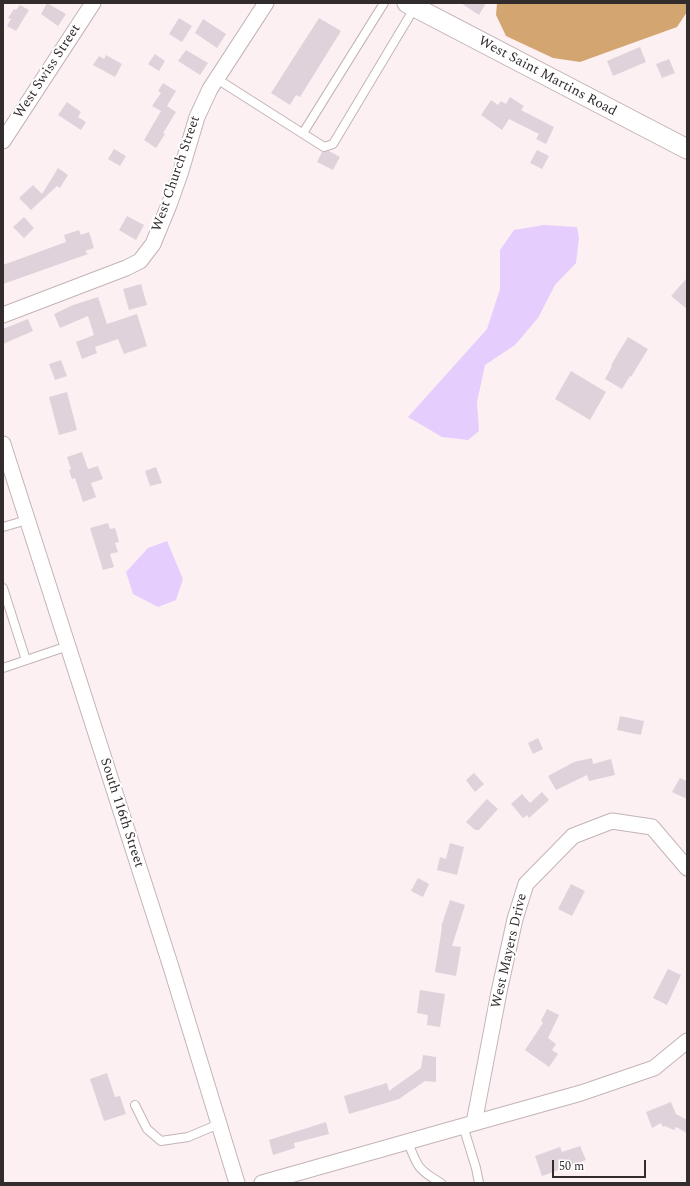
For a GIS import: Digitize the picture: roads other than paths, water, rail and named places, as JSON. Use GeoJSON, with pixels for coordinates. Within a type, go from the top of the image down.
{"type":"FeatureCollection","features":[{"type":"Feature","properties":{"kind":"street","name":"West Swiss Street"},"geometry":{"type":"LineString","coordinates":[[3,141],[93,3]]}},
{"type":"Feature","properties":{"kind":"street","name":"West Church Street"},"geometry":{"type":"LineString","coordinates":[[3,315],[126,268],[140,261],[153,244],[180,174],[197,117],[210,89],[266,3]]}},
{"type":"Feature","properties":{"kind":"street","name":"West Saint Martins Road"},"geometry":{"type":"LineString","coordinates":[[411,5],[687,149]]}},
{"type":"Feature","properties":{"kind":"street","name":"South 116th Street"},"geometry":{"type":"LineString","coordinates":[[3,444],[171,967],[237,1183]]}},
{"type":"Feature","properties":{"kind":"street","name":"West Mayers Drive"},"geometry":{"type":"LineString","coordinates":[[469,1124],[515,919],[526,884],[573,836],[612,821],[652,827],[687,868]]}},
{"type":"Feature","properties":{"kind":"street"},"geometry":{"type":"LineString","coordinates":[[262,1183],[581,1093],[654,1068],[687,1041]]}},
{"type":"Feature","properties":{"kind":"lane"},"geometry":{"type":"LineString","coordinates":[[303,134],[384,3]]}},
{"type":"Feature","properties":{"kind":"lane"},"geometry":{"type":"LineString","coordinates":[[217,78],[324,147],[333,144],[411,5]]}},
{"type":"Feature","properties":{"kind":"lane"},"geometry":{"type":"LineString","coordinates":[[3,527],[27,520]]}},
{"type":"Feature","properties":{"kind":"lane"},"geometry":{"type":"LineString","coordinates":[[3,588],[26,660]]}},
{"type":"Feature","properties":{"kind":"lane"},"geometry":{"type":"LineString","coordinates":[[3,668],[68,646]]}},
{"type":"Feature","properties":{"kind":"lane"},"geometry":{"type":"LineString","coordinates":[[135,1105],[147,1129],[161,1141],[188,1137],[219,1124]]}},
{"type":"Feature","properties":{"kind":"lane"},"geometry":{"type":"LineString","coordinates":[[469,1124],[479,1183]]}},
{"type":"Feature","properties":{"kind":"lane"},"geometry":{"type":"LineString","coordinates":[[408,1142],[420,1168],[425,1174],[441,1183]]}}]}
